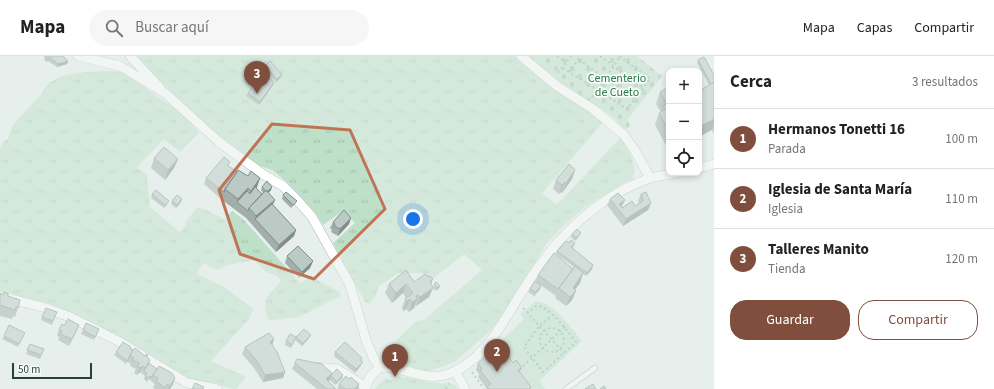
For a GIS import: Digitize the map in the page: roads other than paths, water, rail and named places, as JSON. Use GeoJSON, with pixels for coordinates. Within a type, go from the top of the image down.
{"type":"FeatureCollection","features":[{"type":"Feature","properties":{"kind":"street"},"geometry":{"type":"LineString","coordinates":[[78,56],[120,66],[165,93]]}},
{"type":"Feature","properties":{"kind":"street"},"geometry":{"type":"LineString","coordinates":[[130,56],[165,93],[219,142],[264,175],[283,186],[312,217],[350,286],[366,340],[374,359],[380,367]]}},
{"type":"Feature","properties":{"kind":"street"},"geometry":{"type":"LineString","coordinates":[[521,56],[557,86],[593,109],[624,135],[634,149],[650,178]]}},
{"type":"Feature","properties":{"kind":"street"},"geometry":{"type":"LineString","coordinates":[[702,167],[714,164]]}},
{"type":"Feature","properties":{"kind":"street"},"geometry":{"type":"LineString","coordinates":[[310,366],[337,370],[365,388],[370,377],[380,367],[393,366],[422,376],[445,375],[455,371],[466,364],[498,333],[524,289],[550,252],[577,223],[614,194],[650,178],[666,175]]}},
{"type":"Feature","properties":{"kind":"street"},"geometry":{"type":"LineString","coordinates":[[0,296],[46,308],[70,317],[120,342],[187,383],[217,389]]}},
{"type":"Feature","properties":{"kind":"street"},"geometry":{"type":"LineString","coordinates":[[455,371],[465,389]]}},
{"type":"Feature","properties":{"kind":"lane"},"geometry":{"type":"LineString","coordinates":[[566,389],[595,368]]}},
{"type":"Feature","properties":{"kind":"place","name":"Talleres Manito"},"geometry":{"type":"Point","coordinates":[257,94]}},
{"type":"Feature","properties":{"kind":"place","name":"Iglesia de Santa María"},"geometry":{"type":"Point","coordinates":[497,372]}},
{"type":"Feature","properties":{"kind":"place","name":"Hermanos Tonetti 16"},"geometry":{"type":"Point","coordinates":[395,377]}},
{"type":"Feature","properties":{"kind":"park label","name":"Cementerio de Cueto"},"geometry":{"type":"Point","coordinates":[617,85]}}]}
